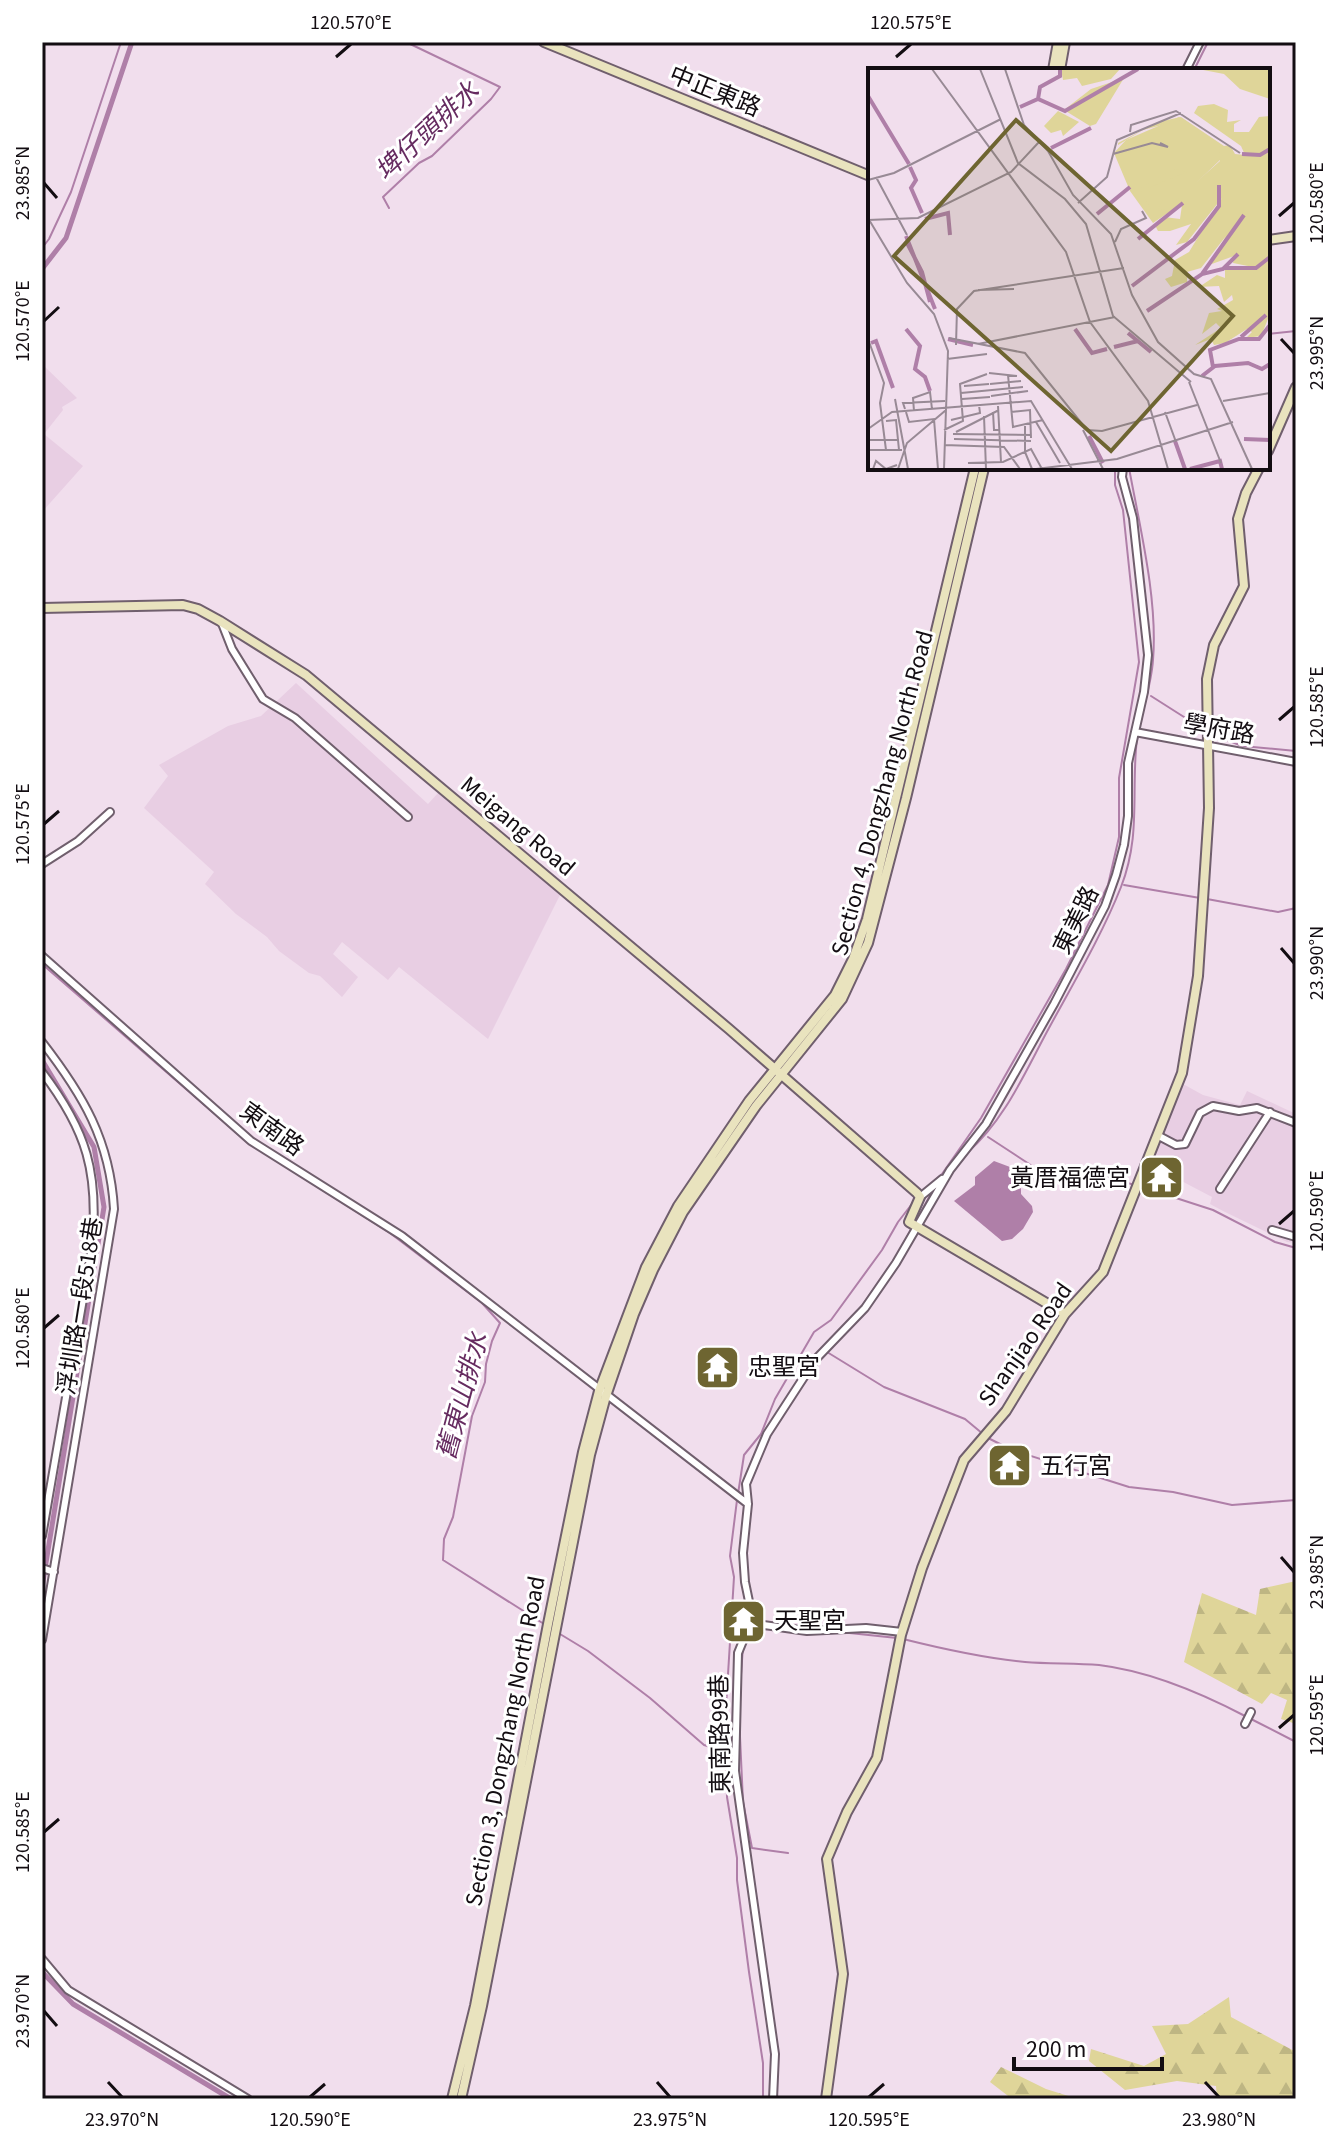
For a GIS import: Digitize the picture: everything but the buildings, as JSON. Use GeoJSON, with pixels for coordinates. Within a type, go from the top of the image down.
{"type":"FeatureCollection","features":[{"type":"Feature","properties":{"kind":"street","name":"中正東路"},"geometry":{"type":"LineString","coordinates":[[544,42],[868,175]]}},
{"type":"Feature","properties":{"kind":"street"},"geometry":{"type":"LineString","coordinates":[[1053,68],[1058,42]]}},
{"type":"Feature","properties":{"kind":"street"},"geometry":{"type":"LineString","coordinates":[[1060,68],[1065,42]]}},
{"type":"Feature","properties":{"kind":"street"},"geometry":{"type":"LineString","coordinates":[[1187,68],[1200,42]]}},
{"type":"Feature","properties":{"kind":"street"},"geometry":{"type":"LineString","coordinates":[[1270,240],[1296,236]]}},
{"type":"Feature","properties":{"kind":"street"},"geometry":{"type":"LineString","coordinates":[[1270,446],[1296,387]]}},
{"type":"Feature","properties":{"kind":"street","name":"Section 4, Dongzhang North Road"},"geometry":{"type":"LineString","coordinates":[[911,756],[975,470]]}},
{"type":"Feature","properties":{"kind":"street","name":"Section 4, Dongzhang North Road"},"geometry":{"type":"LineString","coordinates":[[603,1393],[628,1310],[667,1225],[690,1184],[835,995],[853,959],[867,919],[911,756],[983,470]]}},
{"type":"Feature","properties":{"kind":"street","name":"東美路"},"geometry":{"type":"LineString","coordinates":[[950,1170],[986,1124],[1054,1004],[1105,906],[1124,845],[1128,763],[1144,692],[1148,655],[1133,518],[1123,470]]}},
{"type":"Feature","properties":{"kind":"street","name":"Shanjiao Road"},"geometry":{"type":"LineString","coordinates":[[826,2099],[843,1974],[827,1859],[847,1812],[877,1758],[901,1637],[922,1568],[964,1460],[1006,1411],[1065,1314],[1103,1272],[1182,1073],[1198,976],[1209,808],[1207,679],[1211,654],[1244,586],[1238,519],[1258,470]]}},
{"type":"Feature","properties":{"kind":"street","name":"Meigang Road"},"geometry":{"type":"LineString","coordinates":[[42,608],[183,605],[220,621],[306,675],[919,1195]]}},
{"type":"Feature","properties":{"kind":"street"},"geometry":{"type":"LineString","coordinates":[[220,621],[232,649],[263,699],[295,718],[408,817]]}},
{"type":"Feature","properties":{"kind":"street","name":"學府路"},"geometry":{"type":"LineString","coordinates":[[1135,732],[1208,743],[1296,762]]}},
{"type":"Feature","properties":{"kind":"street"},"geometry":{"type":"LineString","coordinates":[[42,864],[78,841],[110,812]]}},
{"type":"Feature","properties":{"kind":"street","name":"東南路"},"geometry":{"type":"LineString","coordinates":[[42,956],[251,1141],[402,1236],[748,1504]]}},
{"type":"Feature","properties":{"kind":"street","name":"浮圳路一段518巷"},"geometry":{"type":"LineString","coordinates":[[42,1042],[77,1089],[97,1129],[110,1169],[114,1209],[42,1640]]}},
{"type":"Feature","properties":{"kind":"street"},"geometry":{"type":"LineString","coordinates":[[42,1072],[66,1105],[84,1140],[95,1190],[95,1212],[42,1536]]}},
{"type":"Feature","properties":{"kind":"street"},"geometry":{"type":"LineString","coordinates":[[1157,1135],[1176,1145],[1185,1144],[1200,1113],[1213,1106],[1239,1111],[1257,1108],[1296,1123]]}},
{"type":"Feature","properties":{"kind":"street"},"geometry":{"type":"LineString","coordinates":[[1220,1189],[1270,1112]]}},
{"type":"Feature","properties":{"kind":"street"},"geometry":{"type":"LineString","coordinates":[[950,1170],[919,1195],[909,1222],[1065,1314]]}},
{"type":"Feature","properties":{"kind":"street"},"geometry":{"type":"LineString","coordinates":[[901,1637],[866,1628],[807,1631],[757,1624],[748,1596],[743,1553],[748,1504],[746,1484],[767,1434],[807,1372],[865,1308],[896,1263],[950,1170]]}},
{"type":"Feature","properties":{"kind":"street"},"geometry":{"type":"LineString","coordinates":[[1272,1230],[1296,1237]]}},
{"type":"Feature","properties":{"kind":"street","name":"Section 3, Dongzhang North Road"},"geometry":{"type":"LineString","coordinates":[[452,2099],[475,2006],[583,1452],[603,1393]]}},
{"type":"Feature","properties":{"kind":"street","name":"Section 3, Dongzhang North Road"},"geometry":{"type":"LineString","coordinates":[[461,2099],[603,1393]]}},
{"type":"Feature","properties":{"kind":"street"},"geometry":{"type":"LineString","coordinates":[[42,1568],[54,1572]]}},
{"type":"Feature","properties":{"kind":"street"},"geometry":{"type":"LineString","coordinates":[[42,1578],[53,1582]]}},
{"type":"Feature","properties":{"kind":"street","name":"東南路99巷"},"geometry":{"type":"LineString","coordinates":[[757,1624],[745,1636],[738,1653],[735,1771],[775,2054],[773,2099]]}},
{"type":"Feature","properties":{"kind":"street"},"geometry":{"type":"LineString","coordinates":[[1245,1724],[1251,1712]]}},
{"type":"Feature","properties":{"kind":"street"},"geometry":{"type":"LineString","coordinates":[[42,1959],[68,1990],[248,2099]]}},
{"type":"Feature","properties":{"kind":"shaded area"},"geometry":{"type":"Polygon","coordinates":[[[42,364],[77,398],[62,407],[63,410],[44,434],[83,466],[42,512],[42,428],[46,424],[42,421],[42,364]]]}},
{"type":"Feature","properties":{"kind":"shaded area"},"geometry":{"type":"Polygon","coordinates":[[[296,683],[428,804],[438,793],[560,895],[488,1039],[399,967],[388,980],[342,942],[333,954],[358,977],[342,997],[320,976],[309,973],[279,951],[267,937],[236,914],[205,884],[214,872],[144,808],[168,776],[159,765],[228,726],[261,716],[296,683]]]}},
{"type":"Feature","properties":{"kind":"shaded area"},"geometry":{"type":"Polygon","coordinates":[[[1183,1084],[1203,1095],[1240,1105],[1247,1091],[1296,1114],[1296,1243],[1287,1242],[1223,1211],[1210,1204],[1212,1197],[1151,1165],[1183,1084]]]}},
{"type":"Feature","properties":{"kind":"shaded area"},"geometry":{"type":"Polygon","coordinates":[[[994,1161],[1010,1167],[1021,1180],[1021,1194],[1032,1206],[1033,1212],[1023,1229],[1012,1239],[1002,1241],[954,1201],[975,1185],[975,1177],[994,1161]]]}},
{"type":"Feature","properties":{"kind":"green space"},"geometry":{"type":"Polygon","coordinates":[[[1296,1581],[1296,1724],[1281,1719],[1287,1700],[1271,1693],[1262,1704],[1184,1662],[1202,1593],[1256,1615],[1260,1589],[1296,1581]]]}},
{"type":"Feature","properties":{"kind":"green space"},"geometry":{"type":"Polygon","coordinates":[[[1229,1997],[1231,2017],[1296,2052],[1296,2099],[1217,2099],[1216,2086],[1177,2081],[1125,2090],[1089,2061],[1091,2049],[1144,2066],[1166,2054],[1152,2026],[1188,2024],[1229,1997]]]}},
{"type":"Feature","properties":{"kind":"green space"},"geometry":{"type":"Polygon","coordinates":[[[1001,2067],[1046,2089],[1078,2099],[1012,2099],[990,2082],[1001,2067]]]}},
{"type":"Feature","properties":{"kind":"waterway"},"geometry":{"type":"LineString","coordinates":[[42,248],[71,192],[121,42]]}},
{"type":"Feature","properties":{"kind":"waterway"},"geometry":{"type":"LineString","coordinates":[[42,269],[66,238],[132,42]]}},
{"type":"Feature","properties":{"kind":"waterway","name":"埤仔頭排水"},"geometry":{"type":"LineString","coordinates":[[389,208],[383,197],[419,163],[432,156],[500,87],[406,42]]}},
{"type":"Feature","properties":{"kind":"waterway"},"geometry":{"type":"LineString","coordinates":[[1195,68],[1208,42]]}},
{"type":"Feature","properties":{"kind":"waterway"},"geometry":{"type":"LineString","coordinates":[[1270,334],[1296,331]]}},
{"type":"Feature","properties":{"kind":"waterway"},"geometry":{"type":"LineString","coordinates":[[922,1192],[942,1174],[981,1118],[1066,969],[1108,885],[1119,837],[1119,778],[1139,662],[1123,510],[1115,485],[1115,470]]}},
{"type":"Feature","properties":{"kind":"waterway"},"geometry":{"type":"LineString","coordinates":[[967,1153],[992,1126],[1023,1078],[1096,941],[1127,869],[1133,835],[1137,738],[1152,671],[1154,637],[1147,564],[1129,470]]}},
{"type":"Feature","properties":{"kind":"waterway"},"geometry":{"type":"LineString","coordinates":[[1151,696],[1206,731]]}},
{"type":"Feature","properties":{"kind":"waterway"},"geometry":{"type":"LineString","coordinates":[[1212,734],[1242,746],[1296,751]]}},
{"type":"Feature","properties":{"kind":"waterway"},"geometry":{"type":"LineString","coordinates":[[1124,885],[1200,898]]}},
{"type":"Feature","properties":{"kind":"waterway"},"geometry":{"type":"LineString","coordinates":[[1207,899],[1278,912],[1296,908]]}},
{"type":"Feature","properties":{"kind":"waterway","name":"舊東山排水"},"geometry":{"type":"LineString","coordinates":[[42,964],[247,1142],[390,1233],[482,1303],[500,1323],[486,1364],[485,1382],[472,1416],[453,1517],[444,1539],[443,1560],[544,1624]]}},
{"type":"Feature","properties":{"kind":"waterway"},"geometry":{"type":"LineString","coordinates":[[42,1060],[94,1147],[104,1207],[42,1587]]}},
{"type":"Feature","properties":{"kind":"waterway"},"geometry":{"type":"LineString","coordinates":[[988,1137],[1049,1177],[1076,1185],[1094,1174],[1135,1185]]}},
{"type":"Feature","properties":{"kind":"waterway"},"geometry":{"type":"LineString","coordinates":[[1142,1187],[1213,1210],[1275,1242],[1296,1248]]}},
{"type":"Feature","properties":{"kind":"waterway"},"geometry":{"type":"LineString","coordinates":[[915,1223],[933,1190]]}},
{"type":"Feature","properties":{"kind":"waterway"},"geometry":{"type":"LineString","coordinates":[[738,1494],[744,1455],[761,1434],[775,1399],[814,1332],[831,1320],[915,1200]]}},
{"type":"Feature","properties":{"kind":"waterway"},"geometry":{"type":"LineString","coordinates":[[859,1310],[893,1262],[912,1228]]}},
{"type":"Feature","properties":{"kind":"waterway"},"geometry":{"type":"LineString","coordinates":[[829,1342],[840,1329]]}},
{"type":"Feature","properties":{"kind":"waterway"},"geometry":{"type":"LineString","coordinates":[[827,1352],[884,1387],[965,1419],[983,1434]]}},
{"type":"Feature","properties":{"kind":"waterway"},"geometry":{"type":"LineString","coordinates":[[988,1438],[1012,1450],[1129,1487],[1173,1492],[1232,1505],[1296,1500]]}},
{"type":"Feature","properties":{"kind":"waterway"},"geometry":{"type":"LineString","coordinates":[[737,1500],[730,1556],[734,1577],[725,1723],[727,1797],[763,2063],[763,2099]]}},
{"type":"Feature","properties":{"kind":"waterway"},"geometry":{"type":"LineString","coordinates":[[756,1630],[769,1629]]}},
{"type":"Feature","properties":{"kind":"waterway"},"geometry":{"type":"LineString","coordinates":[[840,1632],[897,1638]]}},
{"type":"Feature","properties":{"kind":"waterway","name":"舊東山排水"},"geometry":{"type":"LineString","coordinates":[[560,1634],[650,1698],[704,1745],[717,1749],[739,1746]]}},
{"type":"Feature","properties":{"kind":"waterway"},"geometry":{"type":"LineString","coordinates":[[903,1639],[1009,1660],[1099,1665],[1137,1672],[1211,1699],[1245,1716]]}},
{"type":"Feature","properties":{"kind":"waterway"},"geometry":{"type":"LineString","coordinates":[[740,1688],[743,1647]]}},
{"type":"Feature","properties":{"kind":"waterway"},"geometry":{"type":"LineString","coordinates":[[739,1715],[743,1802],[752,1848],[788,1853]]}},
{"type":"Feature","properties":{"kind":"waterway"},"geometry":{"type":"LineString","coordinates":[[1251,1719],[1296,1742]]}},
{"type":"Feature","properties":{"kind":"waterway"},"geometry":{"type":"LineString","coordinates":[[42,1972],[73,2004],[231,2099]]}},
{"type":"Feature","properties":{"kind":"place","name":"黃厝福德宮"},"geometry":{"type":"Point","coordinates":[1161,1178]}},
{"type":"Feature","properties":{"kind":"place","name":"忠聖宮"},"geometry":{"type":"Point","coordinates":[717,1367]}},
{"type":"Feature","properties":{"kind":"place","name":"五行宮"},"geometry":{"type":"Point","coordinates":[1009,1466]}},
{"type":"Feature","properties":{"kind":"place","name":"天聖宮"},"geometry":{"type":"Point","coordinates":[743,1621]}}]}
